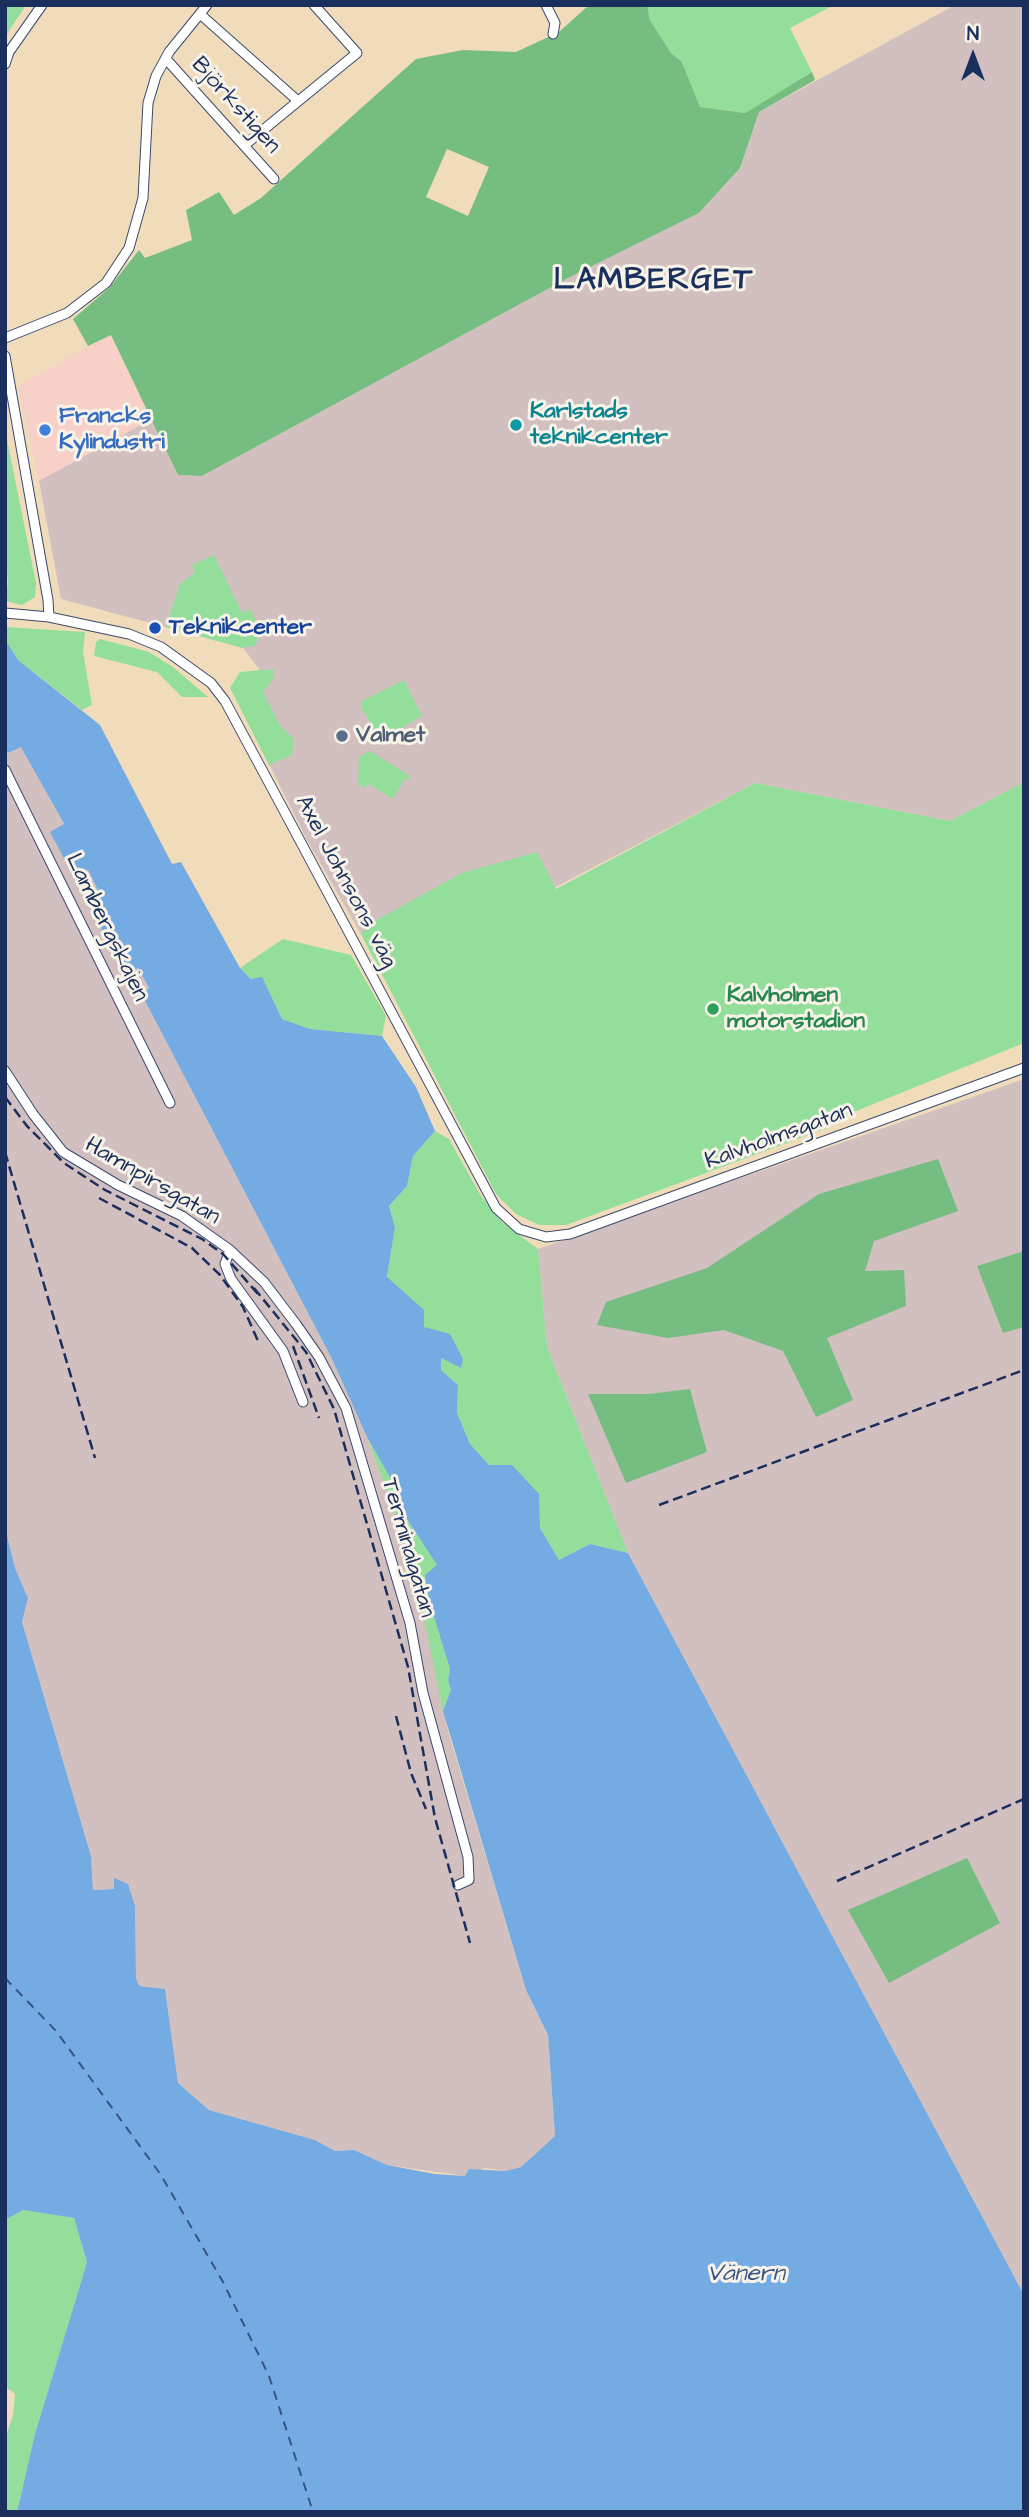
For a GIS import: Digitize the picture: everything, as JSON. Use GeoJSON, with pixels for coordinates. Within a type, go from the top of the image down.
{"type":"FeatureCollection","features":[{"type":"Feature","properties":{"kind":"street"},"geometry":{"type":"LineString","coordinates":[[5,64],[9,52],[42,5]]}},
{"type":"Feature","properties":{"kind":"street"},"geometry":{"type":"LineString","coordinates":[[5,338],[68,313],[106,283],[129,247],[143,198],[148,103],[166,59],[206,5]]}},
{"type":"Feature","properties":{"kind":"street"},"geometry":{"type":"LineString","coordinates":[[246,144],[358,53],[314,5]]}},
{"type":"Feature","properties":{"kind":"street"},"geometry":{"type":"LineString","coordinates":[[546,5],[555,23],[553,34]]}},
{"type":"Feature","properties":{"kind":"street"},"geometry":{"type":"LineString","coordinates":[[200,14],[298,101]]}},
{"type":"Feature","properties":{"kind":"street","name":"Björkstigen"},"geometry":{"type":"LineString","coordinates":[[166,59],[246,144],[274,179]]}},
{"type":"Feature","properties":{"kind":"street"},"geometry":{"type":"LineString","coordinates":[[5,356],[49,617]]}},
{"type":"Feature","properties":{"kind":"street","name":"Axel Johnsons väg"},"geometry":{"type":"LineString","coordinates":[[5,613],[49,617],[129,635],[161,647],[211,683],[225,701],[496,1208],[519,1229],[546,1237]]}},
{"type":"Feature","properties":{"kind":"street","name":"Lambergskajen"},"geometry":{"type":"LineString","coordinates":[[5,771],[9,786],[170,1102]]}},
{"type":"Feature","properties":{"kind":"street","name":"Kalvholmsgatan"},"geometry":{"type":"LineString","coordinates":[[546,1237],[570,1234],[1024,1068]]}},
{"type":"Feature","properties":{"kind":"street","name":"Hamnpirsgatan"},"geometry":{"type":"LineString","coordinates":[[5,1071],[33,1114],[63,1152],[118,1185],[182,1216],[230,1250],[225,1264],[231,1279],[283,1351],[303,1402]]}},
{"type":"Feature","properties":{"kind":"street","name":"Terminalgatan"},"geometry":{"type":"LineString","coordinates":[[230,1250],[264,1282],[296,1324],[319,1357],[346,1408],[410,1623],[422,1693],[468,1857],[469,1880],[458,1885]]}},
{"type":"Feature","properties":{"kind":"shaded area"},"geometry":{"type":"Polygon","coordinates":[[[955,5],[1024,5],[1024,782],[950,821],[755,783],[385,976],[307,840],[231,688],[260,670],[243,648],[61,599],[39,481],[152,419],[178,475],[202,476],[570,277],[699,213],[740,168],[759,112],[955,5]]]}},
{"type":"Feature","properties":{"kind":"shaded area"},"geometry":{"type":"Polygon","coordinates":[[[110,334],[152,419],[39,481],[18,386],[110,334]]]}},
{"type":"Feature","properties":{"kind":"shaded area"},"geometry":{"type":"Polygon","coordinates":[[[21,746],[64,825],[51,832],[74,877],[88,870],[101,895],[88,901],[124,974],[138,968],[149,989],[142,994],[332,1359],[367,1437],[413,1564],[448,1731],[526,1990],[548,2035],[555,2136],[521,2167],[505,2171],[485,2168],[465,2176],[387,2165],[354,2150],[335,2151],[315,2140],[209,2110],[178,2083],[165,1989],[139,1986],[136,1978],[135,1906],[114,1879],[115,1889],[93,1890],[91,1856],[22,1622],[28,1598],[15,1568],[5,1527],[5,748],[9,753],[21,746]]]}},
{"type":"Feature","properties":{"kind":"shaded area"},"geometry":{"type":"Polygon","coordinates":[[[1024,1079],[1024,2295],[628,1553],[547,1347],[538,1249],[1024,1079]]]}},
{"type":"Feature","properties":{"kind":"green space"},"geometry":{"type":"Polygon","coordinates":[[[5,5],[26,5],[5,37],[5,5]]]}},
{"type":"Feature","properties":{"kind":"green space"},"geometry":{"type":"Polygon","coordinates":[[[589,5],[647,5],[650,20],[671,53],[682,62],[700,107],[745,113],[812,72],[815,80],[759,112],[740,168],[699,213],[570,277],[202,476],[178,475],[111,335],[88,346],[73,319],[109,288],[139,250],[145,258],[192,240],[186,210],[219,192],[234,215],[261,198],[416,59],[463,50],[516,52],[559,32],[589,5]],[[447,149],[426,197],[468,216],[489,167],[447,149]]]}},
{"type":"Feature","properties":{"kind":"green space"},"geometry":{"type":"Polygon","coordinates":[[[647,5],[834,5],[790,28],[812,72],[745,113],[700,107],[682,62],[671,53],[650,20],[647,5]]]}},
{"type":"Feature","properties":{"kind":"green space"},"geometry":{"type":"Polygon","coordinates":[[[5,430],[36,583],[35,597],[22,605],[5,601],[8,582],[5,551],[5,430]]]}},
{"type":"Feature","properties":{"kind":"green space"},"geometry":{"type":"Polygon","coordinates":[[[214,555],[242,613],[250,609],[259,626],[256,645],[243,648],[166,627],[180,584],[195,572],[192,565],[214,555]]]}},
{"type":"Feature","properties":{"kind":"green space"},"geometry":{"type":"Polygon","coordinates":[[[5,627],[85,632],[83,652],[92,705],[82,710],[18,660],[5,639],[5,627]]]}},
{"type":"Feature","properties":{"kind":"green space"},"geometry":{"type":"Polygon","coordinates":[[[100,639],[149,652],[173,667],[208,697],[182,697],[157,672],[94,656],[96,642],[100,639]]]}},
{"type":"Feature","properties":{"kind":"green space"},"geometry":{"type":"Polygon","coordinates":[[[274,669],[274,678],[263,692],[280,726],[294,739],[292,755],[269,765],[230,688],[240,672],[274,669]]]}},
{"type":"Feature","properties":{"kind":"green space"},"geometry":{"type":"Polygon","coordinates":[[[404,680],[422,716],[381,740],[362,709],[362,701],[404,680]]]}},
{"type":"Feature","properties":{"kind":"green space"},"geometry":{"type":"Polygon","coordinates":[[[370,751],[410,776],[409,780],[405,778],[393,799],[368,784],[365,788],[358,784],[359,757],[370,751]]]}},
{"type":"Feature","properties":{"kind":"green space","name":"Kalvholmen motorstadion"},"geometry":{"type":"Polygon","coordinates":[[[1024,782],[1024,1043],[834,1120],[827,1128],[566,1225],[539,1225],[516,1214],[496,1194],[361,934],[373,922],[462,873],[537,852],[556,889],[755,783],[950,821],[1024,782]]]}},
{"type":"Feature","properties":{"kind":"green space"},"geometry":{"type":"Polygon","coordinates":[[[283,939],[351,955],[386,1016],[382,1036],[310,1029],[282,1019],[262,978],[251,979],[240,968],[283,939]]]}},
{"type":"Feature","properties":{"kind":"green space"},"geometry":{"type":"Polygon","coordinates":[[[435,1131],[449,1139],[481,1196],[503,1223],[538,1249],[547,1347],[628,1553],[590,1544],[559,1560],[540,1528],[538,1494],[489,1465],[470,1444],[457,1413],[458,1385],[441,1370],[441,1358],[461,1368],[424,1327],[387,1277],[395,1227],[389,1206],[407,1186],[413,1156],[435,1131]]]}},
{"type":"Feature","properties":{"kind":"green space"},"geometry":{"type":"Polygon","coordinates":[[[938,1159],[958,1211],[874,1241],[865,1271],[904,1270],[906,1306],[827,1338],[853,1400],[816,1417],[783,1351],[724,1330],[668,1338],[597,1325],[606,1302],[707,1268],[819,1194],[938,1159]]]}},
{"type":"Feature","properties":{"kind":"green space"},"geometry":{"type":"Polygon","coordinates":[[[1024,1251],[1024,1327],[1003,1333],[977,1266],[1024,1251]]]}},
{"type":"Feature","properties":{"kind":"green space"},"geometry":{"type":"Polygon","coordinates":[[[690,1389],[707,1452],[626,1483],[588,1394],[648,1394],[690,1389]]]}},
{"type":"Feature","properties":{"kind":"green space"},"geometry":{"type":"Polygon","coordinates":[[[367,1437],[401,1497],[401,1510],[437,1565],[430,1604],[450,1669],[448,1680],[451,1690],[443,1711],[413,1564],[367,1437]]]}},
{"type":"Feature","properties":{"kind":"green space"},"geometry":{"type":"Polygon","coordinates":[[[967,1858],[1000,1923],[889,1983],[848,1910],[967,1858]]]}},
{"type":"Feature","properties":{"kind":"green space"},"geometry":{"type":"Polygon","coordinates":[[[23,2210],[74,2218],[87,2262],[35,2434],[17,2512],[5,2512],[5,2440],[13,2415],[15,2394],[5,2386],[5,2220],[23,2210]]]}},
{"type":"Feature","properties":{"kind":"water","name":"Vänern"},"geometry":{"type":"Polygon","coordinates":[[[5,639],[18,660],[100,725],[172,864],[181,862],[240,968],[251,979],[262,977],[282,1019],[310,1029],[382,1036],[416,1087],[435,1131],[413,1156],[407,1186],[389,1206],[395,1227],[387,1277],[424,1310],[424,1327],[450,1334],[463,1359],[461,1368],[441,1358],[441,1370],[458,1385],[457,1413],[470,1444],[489,1465],[512,1465],[539,1494],[540,1528],[559,1560],[590,1544],[628,1553],[1024,2295],[1024,2512],[17,2512],[35,2434],[87,2262],[74,2218],[23,2210],[5,2220],[5,1527],[15,1568],[28,1598],[22,1622],[91,1856],[93,1890],[114,1889],[114,1878],[128,1884],[135,1906],[136,1978],[139,1986],[165,1989],[178,2083],[209,2110],[315,2140],[335,2151],[354,2150],[387,2165],[435,2174],[465,2176],[469,2169],[505,2171],[521,2167],[555,2136],[548,2035],[526,1990],[443,1711],[451,1690],[448,1680],[450,1669],[430,1604],[425,1575],[437,1565],[401,1510],[401,1497],[367,1437],[332,1359],[142,995],[149,988],[138,968],[124,975],[88,901],[100,894],[88,870],[74,877],[50,832],[64,824],[21,747],[8,753],[5,748],[5,639]]]}},
{"type":"Feature","properties":{"kind":"ferry route"},"geometry":{"type":"LineString","coordinates":[[5,1978],[56,2031],[161,2175],[223,2282],[269,2376],[313,2512]]}},
{"type":"Feature","properties":{"kind":"railway"},"geometry":{"type":"LineString","coordinates":[[5,1097],[27,1126],[64,1163],[105,1190],[202,1239],[223,1254],[258,1294]]}},
{"type":"Feature","properties":{"kind":"railway"},"geometry":{"type":"LineString","coordinates":[[5,1152],[95,1458]]}},
{"type":"Feature","properties":{"kind":"railway"},"geometry":{"type":"LineString","coordinates":[[99,1198],[192,1248],[220,1275],[243,1307],[258,1341]]}},
{"type":"Feature","properties":{"kind":"railway"},"geometry":{"type":"LineString","coordinates":[[254,1288],[306,1352],[334,1409],[408,1667],[435,1818],[470,1943]]}},
{"type":"Feature","properties":{"kind":"railway"},"geometry":{"type":"LineString","coordinates":[[293,1346],[319,1418]]}},
{"type":"Feature","properties":{"kind":"railway"},"geometry":{"type":"LineString","coordinates":[[659,1505],[1024,1370]]}},
{"type":"Feature","properties":{"kind":"railway"},"geometry":{"type":"LineString","coordinates":[[396,1716],[411,1773],[426,1809]]}},
{"type":"Feature","properties":{"kind":"railway"},"geometry":{"type":"LineString","coordinates":[[837,1881],[1024,1799]]}},
{"type":"Feature","properties":{"kind":"place","name":"Karlstads teknikcenter"},"geometry":{"type":"Point","coordinates":[516,425]}},
{"type":"Feature","properties":{"kind":"place","name":"Francks Kylindustri"},"geometry":{"type":"Point","coordinates":[45,430]}},
{"type":"Feature","properties":{"kind":"place","name":"Teknikcenter"},"geometry":{"type":"Point","coordinates":[155,628]}},
{"type":"Feature","properties":{"kind":"place","name":"Valmet"},"geometry":{"type":"Point","coordinates":[342,736]}},
{"type":"Feature","properties":{"kind":"place","name":"Kalvholmen motorstadion"},"geometry":{"type":"Point","coordinates":[713,1009]}},
{"type":"Feature","properties":{"kind":"district","name":"LAMBERGET"},"geometry":{"type":"Point","coordinates":[654,282]}}]}
